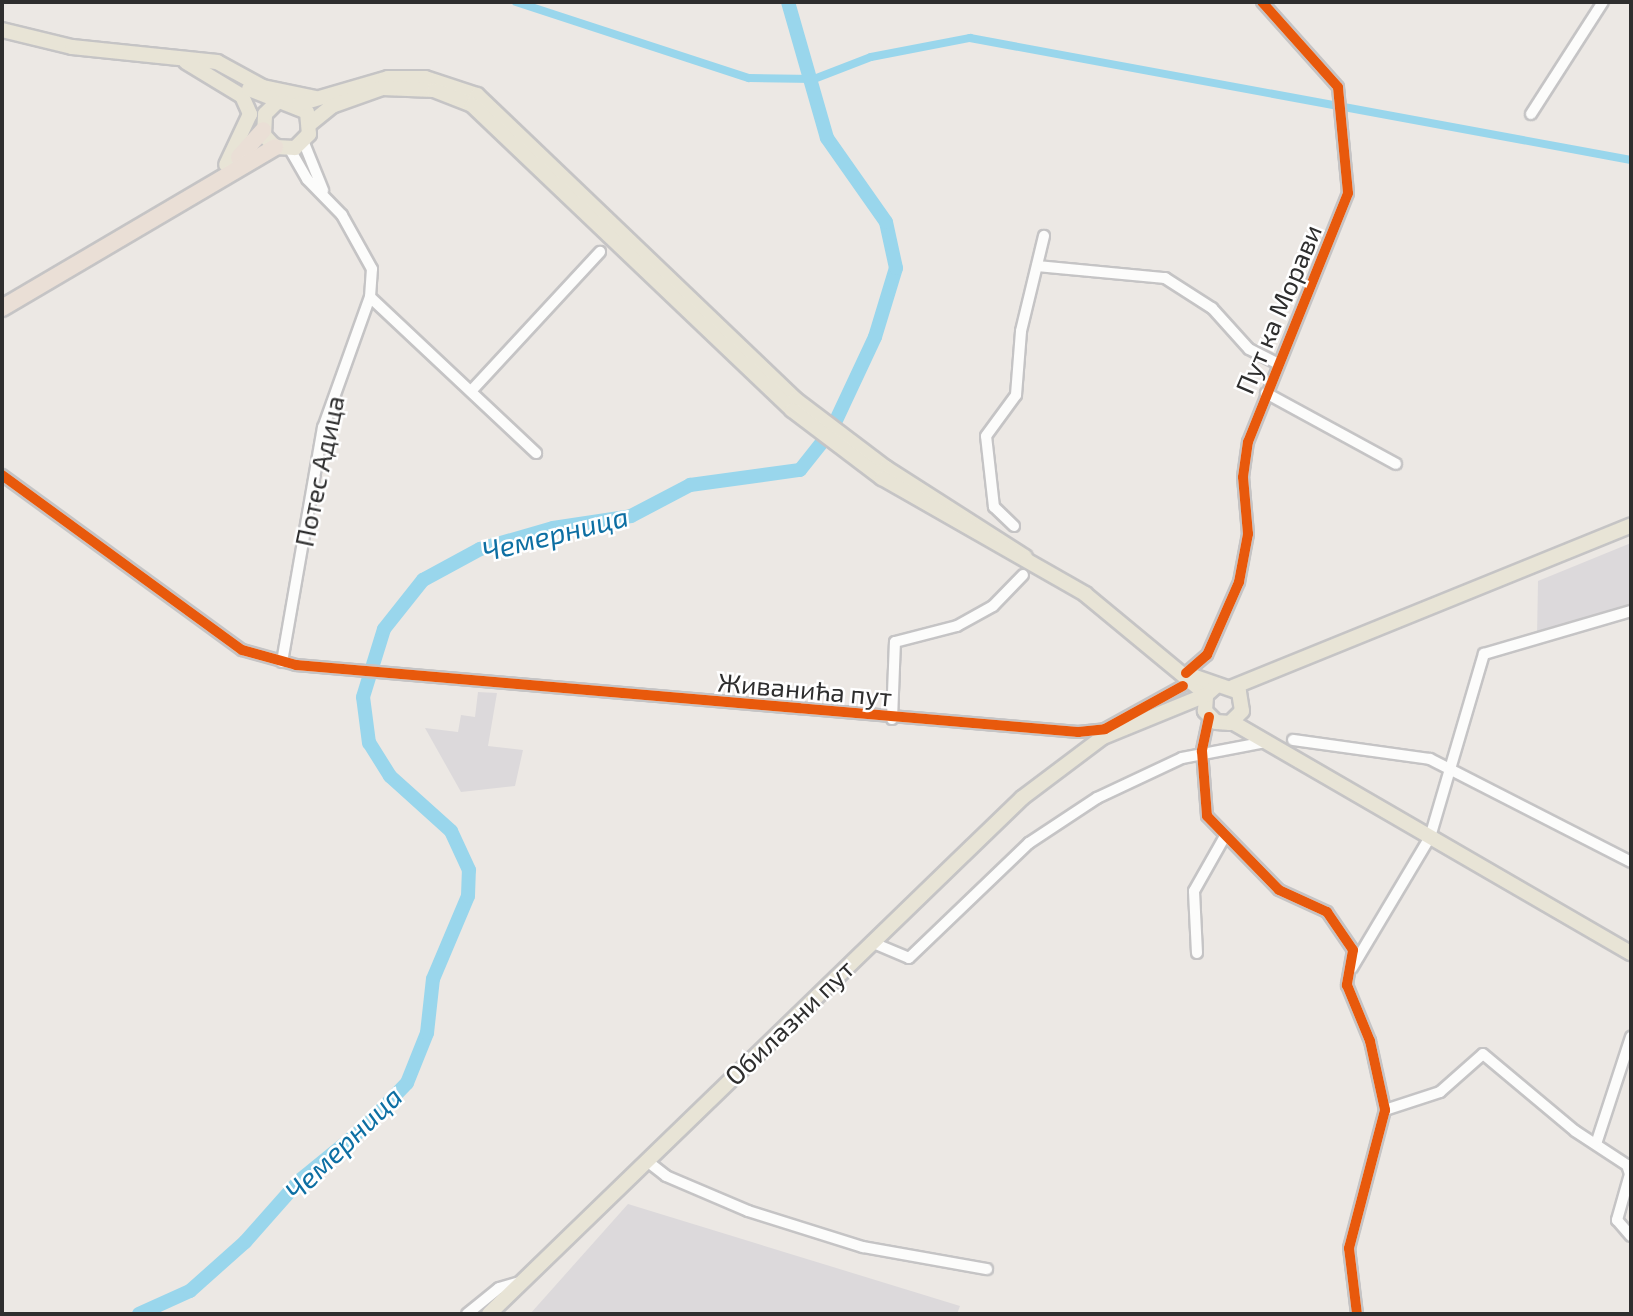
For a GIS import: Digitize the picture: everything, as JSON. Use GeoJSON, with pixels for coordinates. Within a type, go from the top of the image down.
{"type":"FeatureCollection","features":[{"type":"Feature","properties":{"kind":"highway"},"geometry":{"type":"LineString","coordinates":[[2,298],[226,165],[263,130]]}},
{"type":"Feature","properties":{"kind":"highway"},"geometry":{"type":"LineString","coordinates":[[2,308],[282,148]]}},
{"type":"Feature","properties":{"kind":"main road"},"geometry":{"type":"LineString","coordinates":[[2,30],[72,47],[172,54],[217,62],[263,87],[315,97]]}},
{"type":"Feature","properties":{"kind":"main road"},"geometry":{"type":"LineString","coordinates":[[172,54],[242,96],[250,124],[226,165]]}},
{"type":"Feature","properties":{"kind":"main road"},"geometry":{"type":"LineString","coordinates":[[196,59],[242,86],[271,108],[299,104],[353,83],[408,78],[477,95],[793,405]]}},
{"type":"Feature","properties":{"kind":"main road"},"geometry":{"type":"LineString","coordinates":[[271,108],[263,130],[282,148],[304,143],[311,123],[332,106],[382,88],[434,90],[472,105],[793,405],[884,473],[1002,552],[1031,562],[1085,594],[1187,678],[1210,692],[1225,715]]}},
{"type":"Feature","properties":{"kind":"main road"},"geometry":{"type":"LineString","coordinates":[[299,104],[311,123]]}},
{"type":"Feature","properties":{"kind":"main road"},"geometry":{"type":"LineString","coordinates":[[1102,736],[1210,692],[1234,687],[1631,525]]}},
{"type":"Feature","properties":{"kind":"main road"},"geometry":{"type":"LineString","coordinates":[[1225,715],[1259,683],[1326,649]]}},
{"type":"Feature","properties":{"kind":"main road"},"geometry":{"type":"LineString","coordinates":[[1179,704],[1187,678]]}},
{"type":"Feature","properties":{"kind":"main road"},"geometry":{"type":"LineString","coordinates":[[1225,715],[1234,687]]}},
{"type":"Feature","properties":{"kind":"main road"},"geometry":{"type":"LineString","coordinates":[[1102,736],[1177,713],[1225,715],[1631,953]]}},
{"type":"Feature","properties":{"kind":"main road","name":"Обилазни пут"},"geometry":{"type":"LineString","coordinates":[[489,1314],[1022,798],[1102,736]]}},
{"type":"Feature","properties":{"kind":"street","name":"Пут ка Морави"},"geometry":{"type":"LineString","coordinates":[[1187,678],[1207,655],[1239,582],[1248,534],[1244,458],[1276,363],[1346,205],[1334,80],[1262,2]]}},
{"type":"Feature","properties":{"kind":"street"},"geometry":{"type":"LineString","coordinates":[[1531,114],[1603,2]]}},
{"type":"Feature","properties":{"kind":"street"},"geometry":{"type":"LineString","coordinates":[[304,143],[328,198],[372,269],[370,298],[473,389],[536,453]]}},
{"type":"Feature","properties":{"kind":"street"},"geometry":{"type":"LineString","coordinates":[[282,148],[307,179],[328,198]]}},
{"type":"Feature","properties":{"kind":"street"},"geometry":{"type":"LineString","coordinates":[[1014,526],[994,507],[985,445],[1016,395],[1021,331],[1044,236]]}},
{"type":"Feature","properties":{"kind":"street"},"geometry":{"type":"LineString","coordinates":[[473,389],[600,252]]}},
{"type":"Feature","properties":{"kind":"street"},"geometry":{"type":"LineString","coordinates":[[1037,266],[1165,278],[1212,308],[1249,349],[1276,363]]}},
{"type":"Feature","properties":{"kind":"street","name":"Потес Адица"},"geometry":{"type":"LineString","coordinates":[[282,662],[323,428],[370,298]]}},
{"type":"Feature","properties":{"kind":"street"},"geometry":{"type":"LineString","coordinates":[[1266,393],[1396,464]]}},
{"type":"Feature","properties":{"kind":"street"},"geometry":{"type":"LineString","coordinates":[[2,475],[235,645],[282,662]]}},
{"type":"Feature","properties":{"kind":"street"},"geometry":{"type":"LineString","coordinates":[[892,719],[895,642],[957,625],[993,606],[1023,575]]}},
{"type":"Feature","properties":{"kind":"street"},"geometry":{"type":"LineString","coordinates":[[1357,1314],[1349,1248],[1385,1110],[1370,1041],[1347,985],[1352,968],[1430,837],[1454,768],[1480,662],[1492,650],[1631,611]]}},
{"type":"Feature","properties":{"kind":"street","name":"Живанића пут"},"geometry":{"type":"LineString","coordinates":[[282,662],[412,678],[1102,736]]}},
{"type":"Feature","properties":{"kind":"street"},"geometry":{"type":"LineString","coordinates":[[1102,736],[1187,678]]}},
{"type":"Feature","properties":{"kind":"street"},"geometry":{"type":"LineString","coordinates":[[1225,715],[1205,735],[1202,751],[1202,803],[1224,838],[1279,890],[1327,912],[1349,938],[1352,968]]}},
{"type":"Feature","properties":{"kind":"street"},"geometry":{"type":"LineString","coordinates":[[871,942],[909,958],[1029,843],[1114,788],[1202,751],[1271,740]]}},
{"type":"Feature","properties":{"kind":"street"},"geometry":{"type":"LineString","coordinates":[[1293,740],[1402,750],[1454,768],[1631,862]]}},
{"type":"Feature","properties":{"kind":"street"},"geometry":{"type":"LineString","coordinates":[[1197,953],[1194,891],[1224,838]]}},
{"type":"Feature","properties":{"kind":"street"},"geometry":{"type":"LineString","coordinates":[[1596,1144],[1631,1037]]}},
{"type":"Feature","properties":{"kind":"street"},"geometry":{"type":"LineString","coordinates":[[1385,1110],[1440,1092],[1479,1053],[1629,1168],[1617,1220],[1631,1236]]}},
{"type":"Feature","properties":{"kind":"street"},"geometry":{"type":"LineString","coordinates":[[647,1161],[666,1176],[748,1211],[863,1247],[987,1269]]}},
{"type":"Feature","properties":{"kind":"street"},"geometry":{"type":"LineString","coordinates":[[467,1314],[499,1288],[523,1281]]}},
{"type":"Feature","properties":{"kind":"shaded area"},"geometry":{"type":"Polygon","coordinates":[[[1631,543],[1631,609],[1537,637],[1538,581],[1631,543]]]}},
{"type":"Feature","properties":{"kind":"shaded area"},"geometry":{"type":"Polygon","coordinates":[[[478,692],[497,693],[488,746],[523,750],[515,786],[461,792],[425,728],[458,732],[461,715],[475,717],[478,692]]]}},
{"type":"Feature","properties":{"kind":"shaded area"},"geometry":{"type":"Polygon","coordinates":[[[628,1204],[960,1306],[957,1314],[530,1314],[628,1204]]]}},
{"type":"Feature","properties":{"kind":"waterway"},"geometry":{"type":"LineString","coordinates":[[516,2],[749,78],[814,79],[871,57],[970,38],[1631,160]]}},
{"type":"Feature","properties":{"kind":"waterway","name":"Чемерница"},"geometry":{"type":"LineString","coordinates":[[139,1314],[190,1291],[245,1242],[299,1181],[364,1128],[407,1083],[427,1033],[433,979],[468,896],[469,870],[451,831],[390,776],[369,743],[363,697],[384,629],[423,580],[480,549],[553,528],[631,516],[690,485],[800,470],[831,431],[875,337],[896,268],[886,222],[827,138],[788,2]]}},
{"type":"Feature","properties":{"kind":"cycle path"},"geometry":{"type":"LineString","coordinates":[[1186,673],[1207,655],[1239,582],[1248,534],[1243,477],[1248,442],[1348,193],[1338,87],[1262,2]]}},
{"type":"Feature","properties":{"kind":"cycle path"},"geometry":{"type":"LineString","coordinates":[[2,475],[242,650],[296,665],[1078,732],[1105,729],[1183,686]]}},
{"type":"Feature","properties":{"kind":"cycle path"},"geometry":{"type":"LineString","coordinates":[[1209,717],[1202,751],[1207,816],[1279,890],[1327,912],[1353,950],[1347,985],[1370,1041],[1385,1110],[1349,1248],[1357,1314]]}}]}
